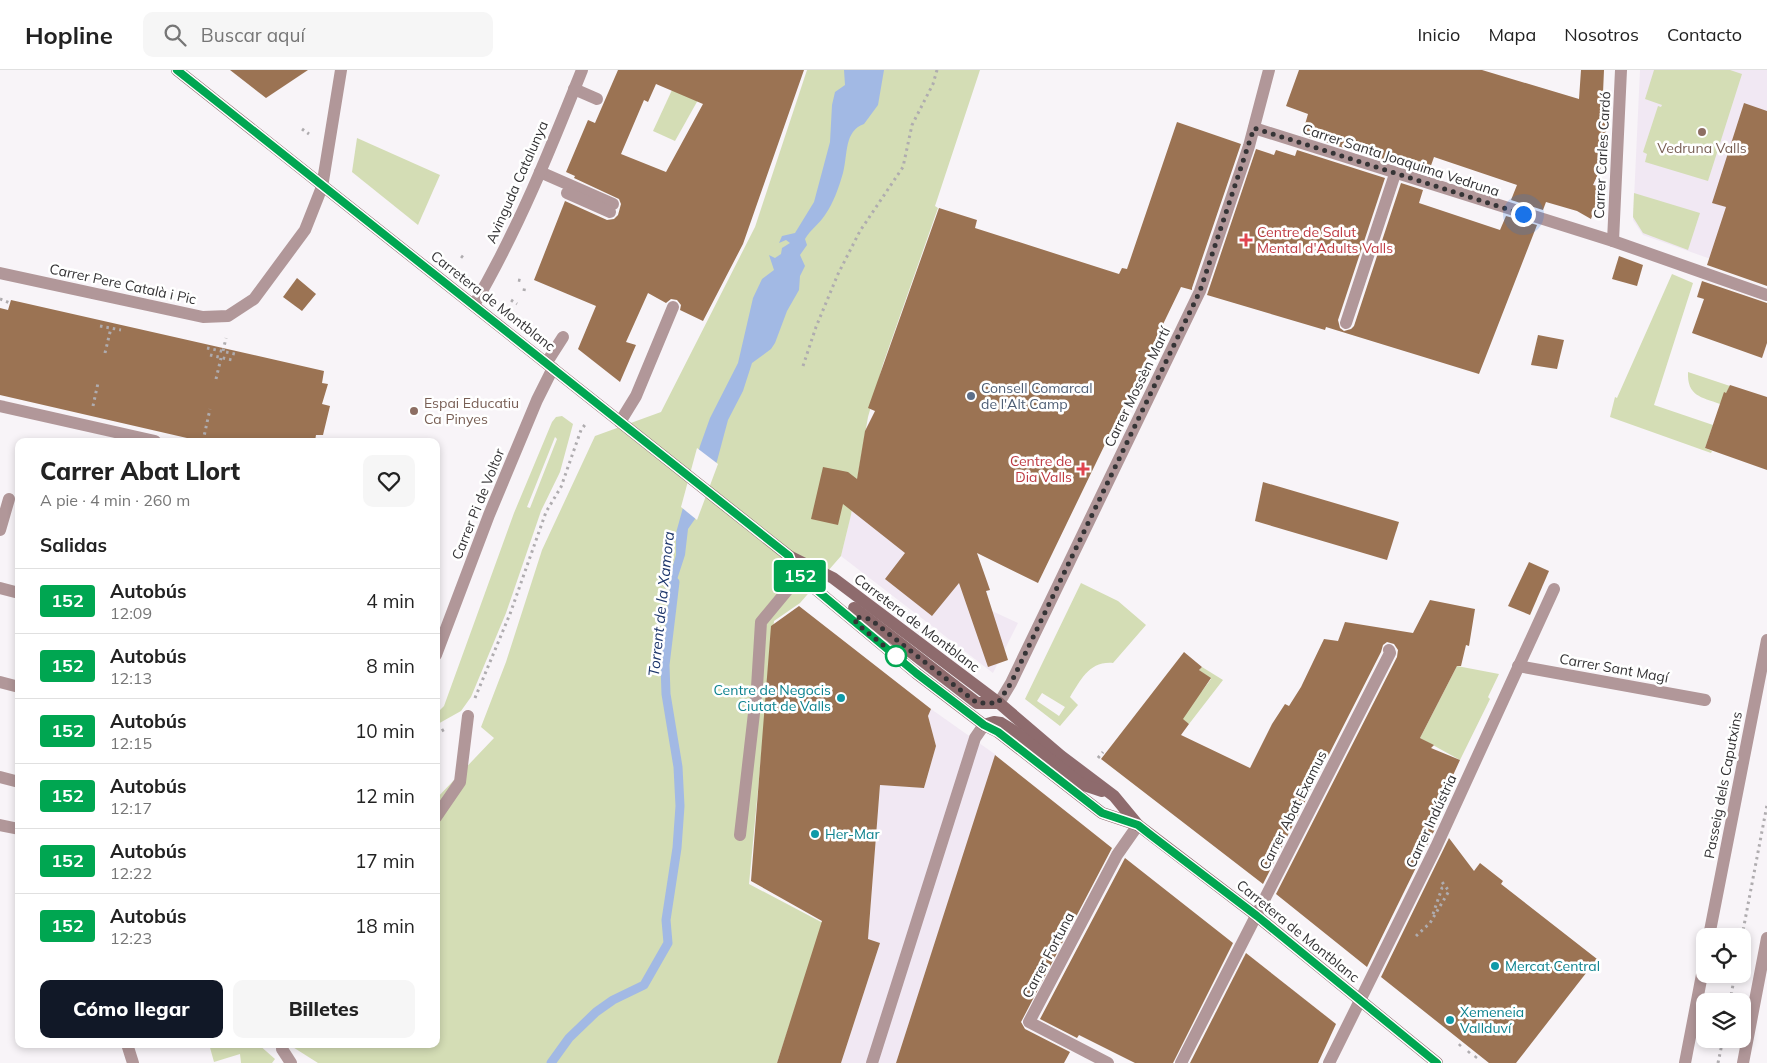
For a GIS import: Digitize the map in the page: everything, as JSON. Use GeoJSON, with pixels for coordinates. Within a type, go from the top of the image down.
{"type":"FeatureCollection","features":[{"type":"Feature","properties":{"kind":"main road","name":"Carretera de Montblanc"},"geometry":{"type":"LineString","coordinates":[[177,70],[789,556],[833,578],[998,703],[1114,796],[1138,825],[1257,916],[1437,1063]]}},
{"type":"Feature","properties":{"kind":"main road","name":"Carretera de Montblanc"},"geometry":{"type":"LineString","coordinates":[[789,556],[795,572],[853,616],[984,725],[998,732],[1102,813],[1138,825]]}},
{"type":"Feature","properties":{"kind":"main road"},"geometry":{"type":"LineString","coordinates":[[851,592],[853,616],[870,619],[977,703],[998,703]]}},
{"type":"Feature","properties":{"kind":"main road"},"geometry":{"type":"LineString","coordinates":[[984,725],[994,722],[1001,723],[1014,731],[1081,784],[1114,796]]}},
{"type":"Feature","properties":{"kind":"street","name":"Carrer Pere Català i Pic"},"geometry":{"type":"LineString","coordinates":[[0,273],[203,317],[228,316],[254,299],[305,230],[322,187],[341,70]]}},
{"type":"Feature","properties":{"kind":"street","name":"Avinguda Catalunya"},"geometry":{"type":"LineString","coordinates":[[474,305],[489,279],[538,176],[582,70]]}},
{"type":"Feature","properties":{"kind":"street","name":"Carrer Mossèn Martí"},"geometry":{"type":"LineString","coordinates":[[998,703],[1011,683],[1200,291],[1254,128],[1269,70]]}},
{"type":"Feature","properties":{"kind":"street","name":"Carrer Carles Cardó"},"geometry":{"type":"LineString","coordinates":[[1613,241],[1621,70]]}},
{"type":"Feature","properties":{"kind":"street"},"geometry":{"type":"LineString","coordinates":[[574,89],[597,99]]}},
{"type":"Feature","properties":{"kind":"street","name":"Carrer Santa Joaquima Vedruna"},"geometry":{"type":"LineString","coordinates":[[1254,128],[1395,174],[1613,241],[1767,295]]}},
{"type":"Feature","properties":{"kind":"street"},"geometry":{"type":"LineString","coordinates":[[1346,323],[1395,174]]}},
{"type":"Feature","properties":{"kind":"street"},"geometry":{"type":"LineString","coordinates":[[538,176],[612,208]]}},
{"type":"Feature","properties":{"kind":"street"},"geometry":{"type":"LineString","coordinates":[[620,422],[636,396],[674,307]]}},
{"type":"Feature","properties":{"kind":"street","name":"Carrer Pi de Voltor"},"geometry":{"type":"LineString","coordinates":[[440,643],[449,616],[563,337]]}},
{"type":"Feature","properties":{"kind":"street"},"geometry":{"type":"LineString","coordinates":[[0,406],[142,438]]}},
{"type":"Feature","properties":{"kind":"street"},"geometry":{"type":"LineString","coordinates":[[0,530],[9,499]]}},
{"type":"Feature","properties":{"kind":"street"},"geometry":{"type":"LineString","coordinates":[[740,835],[757,687],[761,622],[800,576]]}},
{"type":"Feature","properties":{"kind":"street"},"geometry":{"type":"LineString","coordinates":[[0,588],[15,592]]}},
{"type":"Feature","properties":{"kind":"street","name":"Carrer Indústria"},"geometry":{"type":"LineString","coordinates":[[1329,1063],[1436,847],[1554,589]]}},
{"type":"Feature","properties":{"kind":"street"},"geometry":{"type":"LineString","coordinates":[[440,613],[449,616]]}},
{"type":"Feature","properties":{"kind":"street","name":"Passeig dels Caputxins"},"geometry":{"type":"LineString","coordinates":[[1711,928],[1767,640]]}},
{"type":"Feature","properties":{"kind":"street","name":"Carrer Abat Examus"},"geometry":{"type":"LineString","coordinates":[[1181,1063],[1390,653],[1389,650]]}},
{"type":"Feature","properties":{"kind":"street","name":"Carrer Sant Magí"},"geometry":{"type":"LineString","coordinates":[[1518,666],[1705,700]]}},
{"type":"Feature","properties":{"kind":"street"},"geometry":{"type":"LineString","coordinates":[[0,682],[15,686]]}},
{"type":"Feature","properties":{"kind":"street"},"geometry":{"type":"LineString","coordinates":[[440,811],[460,782],[468,716]]}},
{"type":"Feature","properties":{"kind":"street"},"geometry":{"type":"LineString","coordinates":[[872,1063],[975,738],[984,725]]}},
{"type":"Feature","properties":{"kind":"street"},"geometry":{"type":"LineString","coordinates":[[0,777],[15,781]]}},
{"type":"Feature","properties":{"kind":"street"},"geometry":{"type":"LineString","coordinates":[[0,824],[15,828]]}},
{"type":"Feature","properties":{"kind":"street","name":"Carrer Fortuna"},"geometry":{"type":"LineString","coordinates":[[1108,1063],[1029,1022],[1117,855],[1138,825]]}},
{"type":"Feature","properties":{"kind":"street"},"geometry":{"type":"LineString","coordinates":[[1743,1063],[1767,938]]}},
{"type":"Feature","properties":{"kind":"street"},"geometry":{"type":"LineString","coordinates":[[1685,1063],[1700,983]]}},
{"type":"Feature","properties":{"kind":"street"},"geometry":{"type":"LineString","coordinates":[[128,1048],[133,1063]]}},
{"type":"Feature","properties":{"kind":"street"},"geometry":{"type":"LineString","coordinates":[[282,1049],[291,1063]]}},
{"type":"Feature","properties":{"kind":"path"},"geometry":{"type":"LineString","coordinates":[[803,366],[816,327],[838,274],[860,231],[903,167],[912,125],[933,84],[937,70]]}},
{"type":"Feature","properties":{"kind":"path"},"geometry":{"type":"LineString","coordinates":[[302,129],[309,134]]}},
{"type":"Feature","properties":{"kind":"path"},"geometry":{"type":"LineString","coordinates":[[461,256],[466,259]]}},
{"type":"Feature","properties":{"kind":"path"},"geometry":{"type":"LineString","coordinates":[[518,280],[524,283],[524,291]]}},
{"type":"Feature","properties":{"kind":"path"},"geometry":{"type":"LineString","coordinates":[[0,299],[10,303]]}},
{"type":"Feature","properties":{"kind":"path"},"geometry":{"type":"LineString","coordinates":[[512,300],[517,304]]}},
{"type":"Feature","properties":{"kind":"path"},"geometry":{"type":"LineString","coordinates":[[100,326],[121,330]]}},
{"type":"Feature","properties":{"kind":"path"},"geometry":{"type":"LineString","coordinates":[[105,353],[111,328]]}},
{"type":"Feature","properties":{"kind":"path"},"geometry":{"type":"LineString","coordinates":[[223,352],[225,343]]}},
{"type":"Feature","properties":{"kind":"path"},"geometry":{"type":"LineString","coordinates":[[207,348],[235,354]]}},
{"type":"Feature","properties":{"kind":"path"},"geometry":{"type":"LineString","coordinates":[[210,355],[232,360]]}},
{"type":"Feature","properties":{"kind":"path"},"geometry":{"type":"LineString","coordinates":[[216,379],[221,358]]}},
{"type":"Feature","properties":{"kind":"path"},"geometry":{"type":"LineString","coordinates":[[204,438],[210,408]]}},
{"type":"Feature","properties":{"kind":"path"},"geometry":{"type":"LineString","coordinates":[[468,716],[510,614],[546,512],[561,487],[581,430],[586,424]]}},
{"type":"Feature","properties":{"kind":"path"},"geometry":{"type":"LineString","coordinates":[[1744,928],[1767,805]]}},
{"type":"Feature","properties":{"kind":"path"},"geometry":{"type":"LineString","coordinates":[[1417,936],[1431,923],[1449,891],[1446,886],[1442,888],[1431,923],[1420,930]]}},
{"type":"Feature","properties":{"kind":"path"},"geometry":{"type":"LineString","coordinates":[[1431,923],[1433,906]]}},
{"type":"Feature","properties":{"kind":"path"},"geometry":{"type":"LineString","coordinates":[[1429,912],[1431,923]]}},
{"type":"Feature","properties":{"kind":"path"},"geometry":{"type":"LineString","coordinates":[[1426,918],[1431,923]]}},
{"type":"Feature","properties":{"kind":"path"},"geometry":{"type":"LineString","coordinates":[[1423,924],[1431,923]]}},
{"type":"Feature","properties":{"kind":"path"},"geometry":{"type":"LineString","coordinates":[[1459,1046],[1463,1042]]}},
{"type":"Feature","properties":{"kind":"path"},"geometry":{"type":"LineString","coordinates":[[1718,1063],[1721,1048]]}},
{"type":"Feature","properties":{"kind":"path"},"geometry":{"type":"LineString","coordinates":[[1468,1053],[1472,1049]]}},
{"type":"Feature","properties":{"kind":"path"},"geometry":{"type":"LineString","coordinates":[[1475,1058],[1478,1054]]}},
{"type":"Feature","properties":{"kind":"shaded area","name":"Vedruna Valls"},"geometry":{"type":"Polygon","coordinates":[[[1640,70],[1767,70],[1767,279],[1643,235],[1633,220],[1640,70]]]}},
{"type":"Feature","properties":{"kind":"shaded area"},"geometry":{"type":"Polygon","coordinates":[[[852,510],[985,576],[990,590],[986,591],[992,611],[1018,623],[993,673],[841,556],[852,510]]]}},
{"type":"Feature","properties":{"kind":"shaded area"},"geometry":{"type":"Polygon","coordinates":[[[931,709],[996,755],[896,1063],[841,1063],[880,943],[868,939],[880,785],[924,788],[936,746],[928,716],[931,709]]]}},
{"type":"Feature","properties":{"kind":"green space"},"geometry":{"type":"Polygon","coordinates":[[[807,70],[980,70],[935,206],[938,208],[883,364],[868,417],[851,515],[841,556],[800,603],[774,621],[749,884],[823,923],[777,1063],[318,1063],[294,1048],[440,1048],[440,795],[494,738],[481,727],[506,662],[542,550],[595,436],[661,412],[755,227],[807,70]]]}},
{"type":"Feature","properties":{"kind":"green space"},"geometry":{"type":"Polygon","coordinates":[[[1654,70],[1730,70],[1742,74],[1708,181],[1645,162],[1647,154],[1643,152],[1658,106],[1661,107],[1662,105],[1645,99],[1654,70]]]}},
{"type":"Feature","properties":{"kind":"green space"},"geometry":{"type":"Polygon","coordinates":[[[672,90],[698,100],[675,141],[653,131],[672,90]]]}},
{"type":"Feature","properties":{"kind":"green space"},"geometry":{"type":"Polygon","coordinates":[[[357,138],[440,175],[418,225],[352,172],[357,138]]]}},
{"type":"Feature","properties":{"kind":"green space"},"geometry":{"type":"Polygon","coordinates":[[[1634,193],[1700,213],[1688,250],[1643,233],[1633,217],[1634,193]]]}},
{"type":"Feature","properties":{"kind":"green space"},"geometry":{"type":"Polygon","coordinates":[[[1672,274],[1693,283],[1654,405],[1713,425],[1705,448],[1712,451],[1711,453],[1610,417],[1615,397],[1617,398],[1672,274]]]}},
{"type":"Feature","properties":{"kind":"green space"},"geometry":{"type":"Polygon","coordinates":[[[1688,372],[1730,386],[1720,404],[1701,397],[1693,391],[1688,380],[1688,372]]]}},
{"type":"Feature","properties":{"kind":"green space"},"geometry":{"type":"Polygon","coordinates":[[[562,416],[573,424],[560,472],[541,511],[506,613],[471,697],[461,711],[440,723],[440,710],[444,706],[514,513],[552,422],[556,417],[562,416]],[[555,437],[527,507],[530,508],[557,439],[555,437]]]}},
{"type":"Feature","properties":{"kind":"green space"},"geometry":{"type":"Polygon","coordinates":[[[1081,583],[1118,601],[1146,625],[1113,663],[1098,665],[1082,678],[1070,697],[1078,705],[1060,726],[1025,699],[1081,583]],[[1042,693],[1037,701],[1059,716],[1065,707],[1042,693]]]}},
{"type":"Feature","properties":{"kind":"green space"},"geometry":{"type":"Polygon","coordinates":[[[1457,666],[1499,674],[1488,697],[1490,699],[1460,760],[1420,738],[1457,666]]]}},
{"type":"Feature","properties":{"kind":"green space"},"geometry":{"type":"Polygon","coordinates":[[[1202,667],[1223,680],[1189,724],[1169,710],[1202,691],[1211,679],[1199,670],[1202,667]]]}},
{"type":"Feature","properties":{"kind":"green space"},"geometry":{"type":"Polygon","coordinates":[[[210,1048],[263,1048],[275,1059],[272,1063],[241,1063],[240,1054],[214,1062],[210,1048]]]}},
{"type":"Feature","properties":{"kind":"water"},"geometry":{"type":"Polygon","coordinates":[[[844,70],[884,70],[878,105],[864,124],[853,132],[850,138],[838,190],[828,211],[805,239],[807,245],[800,255],[805,266],[800,276],[799,290],[787,311],[775,343],[771,349],[752,363],[743,391],[728,420],[717,461],[695,519],[688,529],[685,555],[673,592],[668,583],[676,555],[676,533],[700,446],[710,418],[738,363],[753,298],[762,279],[774,270],[769,255],[775,258],[781,254],[782,248],[790,243],[786,240],[779,243],[782,236],[795,233],[814,202],[830,142],[832,105],[835,92],[845,85],[844,70]]]}},
{"type":"Feature","properties":{"kind":"pier"},"geometry":{"type":"Polygon","coordinates":[[[697,448],[718,464],[697,520],[681,507],[697,448]]]}},
{"type":"Feature","properties":{"kind":"building"},"geometry":{"type":"Polygon","coordinates":[[[230,70],[308,70],[266,98],[230,70]]]}},
{"type":"Feature","properties":{"kind":"building"},"geometry":{"type":"Polygon","coordinates":[[[618,70],[804,70],[743,244],[703,321],[680,310],[681,305],[677,300],[671,299],[666,303],[648,293],[626,342],[636,345],[620,382],[578,349],[596,306],[534,280],[565,201],[607,220],[614,219],[618,215],[621,204],[619,199],[574,178],[575,176],[566,172],[588,120],[595,123],[618,70]],[[656,84],[648,102],[644,100],[621,154],[666,172],[703,104],[656,84]]]}},
{"type":"Feature","properties":{"kind":"building"},"geometry":{"type":"Polygon","coordinates":[[[1299,70],[1482,70],[1579,99],[1581,70],[1604,70],[1602,116],[1607,130],[1602,138],[1605,152],[1603,163],[1593,185],[1602,187],[1591,219],[1577,211],[1546,202],[1543,210],[1511,200],[1517,185],[1434,157],[1428,174],[1302,135],[1308,114],[1286,106],[1299,70]]]}},
{"type":"Feature","properties":{"kind":"building"},"geometry":{"type":"Polygon","coordinates":[[[1744,103],[1767,111],[1767,286],[1707,265],[1726,207],[1712,203],[1744,103]]]}},
{"type":"Feature","properties":{"kind":"building","name":"Consell Comarcal de l'Alt Camp"},"geometry":{"type":"Polygon","coordinates":[[[1177,122],[1241,144],[1192,290],[1181,287],[1038,583],[977,553],[990,590],[986,591],[1008,660],[988,667],[959,583],[932,616],[885,579],[905,553],[843,504],[838,525],[811,519],[823,467],[848,472],[857,479],[865,431],[875,411],[868,408],[939,208],[977,220],[975,228],[1119,274],[1122,268],[1127,269],[1177,122]]]}},
{"type":"Feature","properties":{"kind":"building"},"geometry":{"type":"Polygon","coordinates":[[[1256,149],[1274,155],[1276,150],[1295,156],[1297,150],[1385,178],[1338,320],[1340,328],[1344,331],[1354,326],[1401,183],[1423,190],[1419,203],[1500,230],[1506,216],[1537,225],[1479,374],[1326,327],[1325,330],[1207,295],[1256,149]]]}},
{"type":"Feature","properties":{"kind":"building"},"geometry":{"type":"Polygon","coordinates":[[[1619,256],[1643,265],[1637,286],[1612,279],[1619,256]]]}},
{"type":"Feature","properties":{"kind":"building"},"geometry":{"type":"Polygon","coordinates":[[[297,278],[316,294],[302,311],[283,297],[297,278]]]}},
{"type":"Feature","properties":{"kind":"building"},"geometry":{"type":"Polygon","coordinates":[[[1702,281],[1767,303],[1767,343],[1762,358],[1692,333],[1704,299],[1697,297],[1702,281]]]}},
{"type":"Feature","properties":{"kind":"building"},"geometry":{"type":"Polygon","coordinates":[[[11,300],[324,371],[322,383],[328,384],[322,404],[330,406],[323,435],[316,435],[316,438],[187,438],[0,395],[0,308],[8,310],[11,300]]]}},
{"type":"Feature","properties":{"kind":"building"},"geometry":{"type":"Polygon","coordinates":[[[1538,335],[1564,340],[1557,369],[1531,365],[1538,335]]]}},
{"type":"Feature","properties":{"kind":"building"},"geometry":{"type":"Polygon","coordinates":[[[1730,385],[1767,397],[1767,470],[1705,448],[1724,392],[1726,393],[1730,385]]]}},
{"type":"Feature","properties":{"kind":"building"},"geometry":{"type":"Polygon","coordinates":[[[1263,482],[1399,522],[1387,560],[1255,521],[1263,482]]]}},
{"type":"Feature","properties":{"kind":"building"},"geometry":{"type":"Polygon","coordinates":[[[1529,562],[1549,571],[1530,615],[1508,606],[1529,562]]]}},
{"type":"Feature","properties":{"kind":"building"},"geometry":{"type":"Polygon","coordinates":[[[1430,600],[1475,609],[1469,646],[1466,645],[1461,666],[1457,666],[1420,738],[1434,745],[1431,748],[1460,760],[1434,817],[1438,823],[1367,967],[1276,894],[1397,657],[1398,650],[1394,644],[1387,642],[1383,645],[1263,884],[1101,759],[1184,652],[1202,667],[1199,670],[1211,678],[1183,719],[1189,724],[1181,735],[1250,768],[1272,724],[1285,704],[1289,706],[1301,687],[1324,639],[1338,641],[1345,622],[1413,633],[1430,600]]]}},
{"type":"Feature","properties":{"kind":"building"},"geometry":{"type":"Polygon","coordinates":[[[799,606],[931,709],[928,716],[936,746],[924,788],[880,785],[868,939],[880,943],[841,1063],[777,1063],[822,921],[751,881],[771,626],[799,606]]]}},
{"type":"Feature","properties":{"kind":"building"},"geometry":{"type":"Polygon","coordinates":[[[995,755],[1112,848],[1021,1022],[1025,1029],[1070,1052],[1064,1063],[896,1063],[995,755]]]}},
{"type":"Feature","properties":{"kind":"building","name":"Mercat Central"},"geometry":{"type":"Polygon","coordinates":[[[1449,838],[1474,871],[1480,863],[1503,881],[1501,884],[1597,959],[1516,1063],[1489,1063],[1381,977],[1449,838]]]}},
{"type":"Feature","properties":{"kind":"building"},"geometry":{"type":"Polygon","coordinates":[[[1125,858],[1233,943],[1173,1063],[1135,1063],[1079,1035],[1077,1038],[1040,1019],[1125,858]]]}},
{"type":"Feature","properties":{"kind":"building"},"geometry":{"type":"Polygon","coordinates":[[[1246,953],[1336,1024],[1318,1063],[1190,1063],[1246,953]]]}},
{"type":"Feature","properties":{"kind":"waterway","name":"Torrent de la Xamora"},"geometry":{"type":"LineString","coordinates":[[551,1063],[569,1038],[596,1012],[613,1000],[644,985],[668,943],[666,920],[677,848],[680,806],[678,767],[666,694],[665,665],[675,582]]}},
{"type":"Feature","properties":{"kind":"bus line","name":"152"},"geometry":{"type":"LineString","coordinates":[[177,70],[789,556],[795,572],[916,673],[984,725],[998,732],[1102,813],[1138,825],[1257,916],[1437,1063]]}},
{"type":"Feature","properties":{"kind":"place","name":"Vedruna Valls"},"geometry":{"type":"Point","coordinates":[1702,132]}},
{"type":"Feature","properties":{"kind":"place","name":"Centre de Salut Mental d'Adults Valls"},"geometry":{"type":"Point","coordinates":[1246,240]}},
{"type":"Feature","properties":{"kind":"place","name":"Consell Comarcal de l'Alt Camp"},"geometry":{"type":"Point","coordinates":[971,396]}},
{"type":"Feature","properties":{"kind":"place","name":"Espai Educatiu Ca Pinyes"},"geometry":{"type":"Point","coordinates":[414,411]}},
{"type":"Feature","properties":{"kind":"place","name":"Centre de Dia Valls"},"geometry":{"type":"Point","coordinates":[1083,469]}},
{"type":"Feature","properties":{"kind":"place","name":"Centre de Negocis Ciutat de Valls"},"geometry":{"type":"Point","coordinates":[841,698]}},
{"type":"Feature","properties":{"kind":"place","name":"Her-Mar"},"geometry":{"type":"Point","coordinates":[815,834]}},
{"type":"Feature","properties":{"kind":"place","name":"Mercat Central"},"geometry":{"type":"Point","coordinates":[1495,966]}},
{"type":"Feature","properties":{"kind":"place","name":"Xemeneia Vallduví"},"geometry":{"type":"Point","coordinates":[1450,1020]}},
{"type":"Feature","properties":{"kind":"route"},"geometry":{"type":"LineString","coordinates":[[896,656],[900,659],[856,623],[855,617],[870,619],[977,703],[988,705],[998,703],[1011,683],[1200,291],[1254,128],[1523,214]]}}]}
